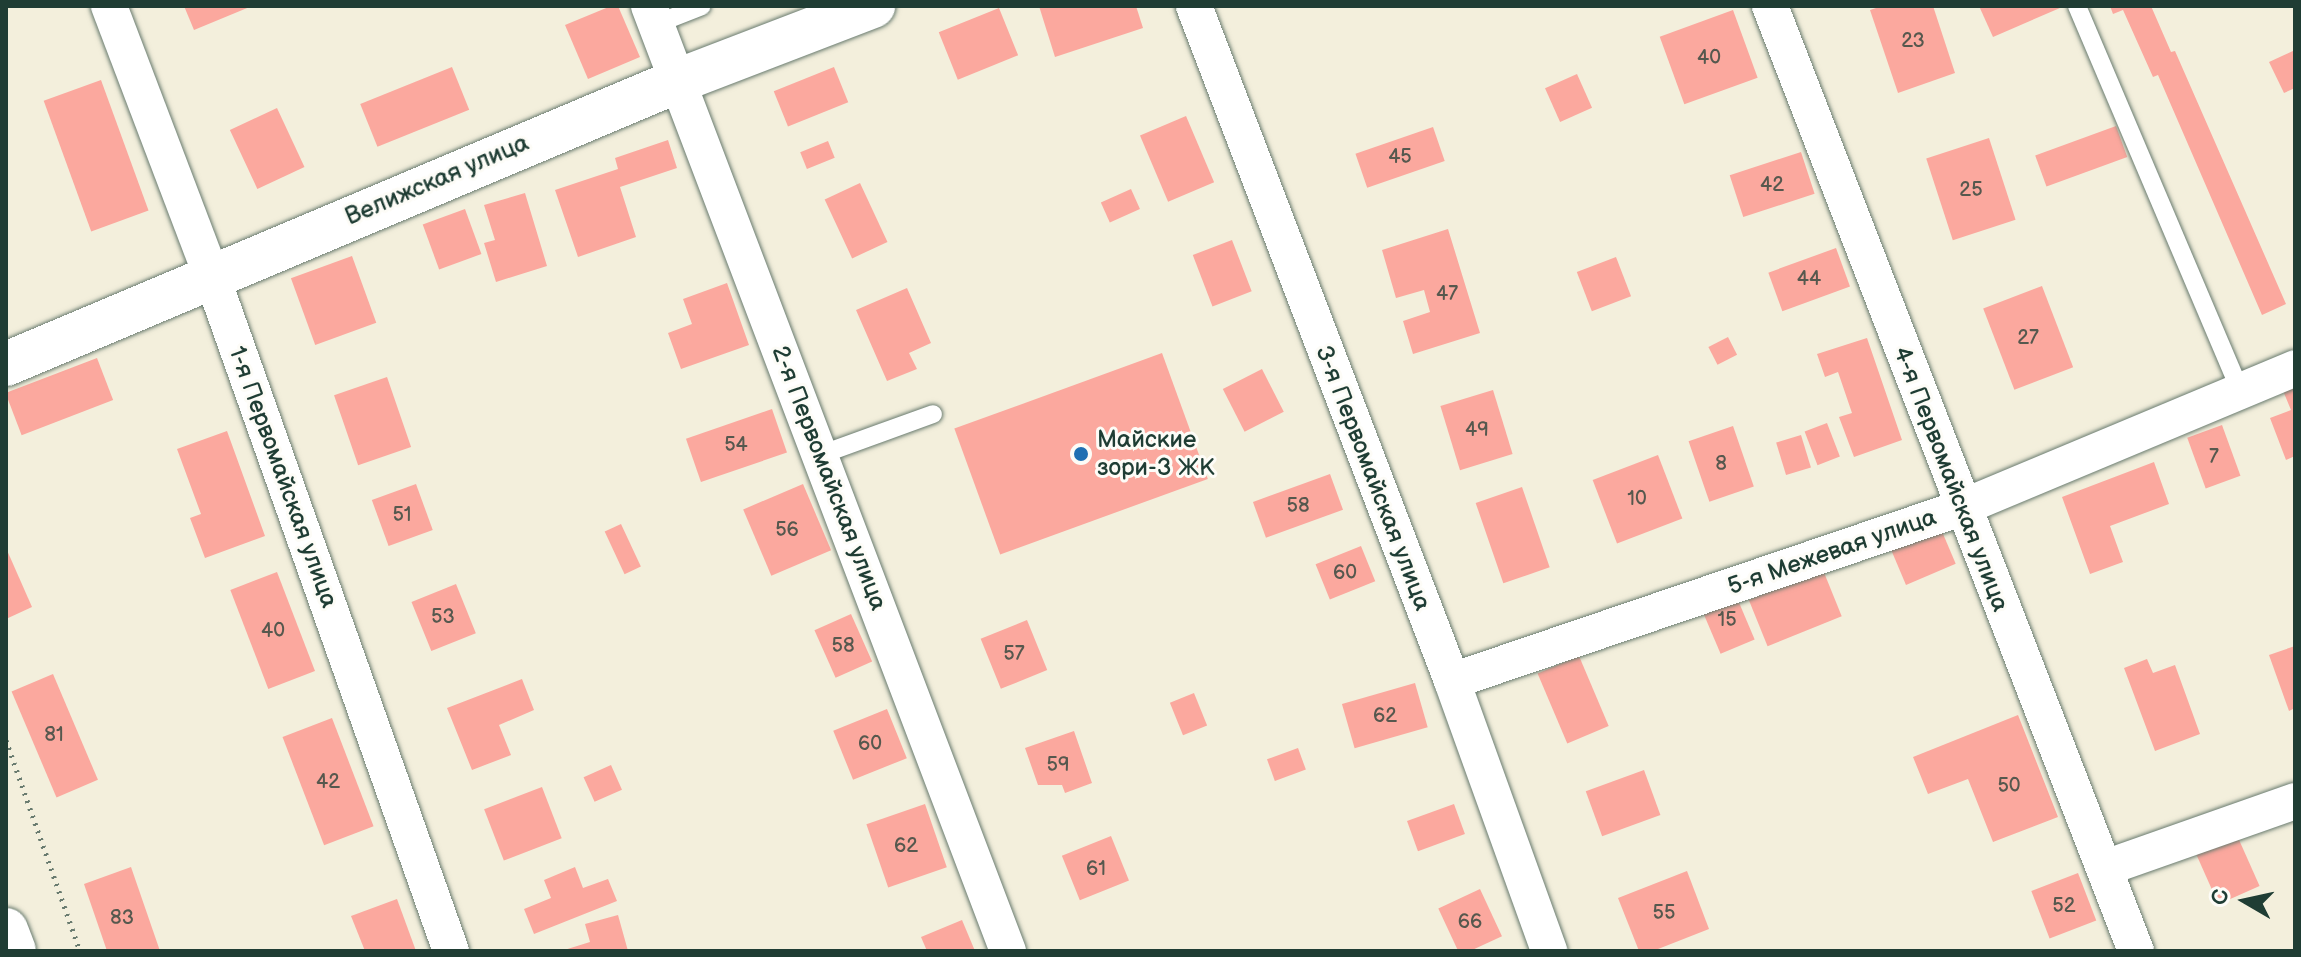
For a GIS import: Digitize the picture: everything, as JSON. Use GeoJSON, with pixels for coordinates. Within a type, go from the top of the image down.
{"type":"FeatureCollection","features":[{"type":"Feature","properties":{"kind":"street","name":"1-я Первомайская улица"},"geometry":{"type":"LineString","coordinates":[[109,6],[211,274],[451,951]]}},
{"type":"Feature","properties":{"kind":"street","name":"Велижская улица"},"geometry":{"type":"LineString","coordinates":[[6,364],[211,274],[680,80],[873,6]]}},
{"type":"Feature","properties":{"kind":"street","name":"3-я Первомайская улица"},"geometry":{"type":"LineString","coordinates":[[1194,6],[1452,681],[1549,951]]}},
{"type":"Feature","properties":{"kind":"street","name":"4-я Первомайская улица"},"geometry":{"type":"LineString","coordinates":[[1770,6],[1961,508],[2136,951]]}},
{"type":"Feature","properties":{"kind":"street","name":"2-я Первомайская улица"},"geometry":{"type":"LineString","coordinates":[[652,15],[680,80],[1008,951]]}},
{"type":"Feature","properties":{"kind":"street","name":"5-я Межевая улица"},"geometry":{"type":"LineString","coordinates":[[1452,681],[1961,508],[2295,368]]}},
{"type":"Feature","properties":{"kind":"street"},"geometry":{"type":"LineString","coordinates":[[2105,868],[2295,801]]}},
{"type":"Feature","properties":{"kind":"street"},"geometry":{"type":"LineString","coordinates":[[6,930],[14,951]]}},
{"type":"Feature","properties":{"kind":"lane"},"geometry":{"type":"LineString","coordinates":[[652,15],[702,6]]}},
{"type":"Feature","properties":{"kind":"lane"},"geometry":{"type":"LineString","coordinates":[[2077,6],[2241,393]]}},
{"type":"Feature","properties":{"kind":"lane"},"geometry":{"type":"LineString","coordinates":[[820,455],[933,414]]}},
{"type":"Feature","properties":{"kind":"path"},"geometry":{"type":"LineString","coordinates":[[6,740],[80,951]]}},
{"type":"Feature","properties":{"kind":"building"},"geometry":{"type":"Polygon","coordinates":[[[184,6],[252,6],[194,30],[184,6]]]}},
{"type":"Feature","properties":{"kind":"building"},"geometry":{"type":"Polygon","coordinates":[[[618,6],[640,57],[588,79],[565,25],[618,6]]]}},
{"type":"Feature","properties":{"kind":"building"},"geometry":{"type":"Polygon","coordinates":[[[1039,6],[1136,6],[1143,28],[1055,57],[1039,6]]]}},
{"type":"Feature","properties":{"kind":"building"},"geometry":{"type":"Polygon","coordinates":[[[1882,6],[1933,6],[1955,73],[1898,93],[1870,10],[1882,6]]]}},
{"type":"Feature","properties":{"kind":"building"},"geometry":{"type":"Polygon","coordinates":[[[1979,6],[2059,6],[2060,8],[1993,37],[1979,6]]]}},
{"type":"Feature","properties":{"kind":"building"},"geometry":{"type":"Polygon","coordinates":[[[2110,6],[2151,6],[2171,52],[2175,51],[2286,304],[2262,315],[2158,75],[2153,77],[2123,10],[2113,14],[2110,6]]]}},
{"type":"Feature","properties":{"kind":"building"},"geometry":{"type":"Polygon","coordinates":[[[999,8],[1018,55],[958,80],[939,32],[999,8]]]}},
{"type":"Feature","properties":{"kind":"building"},"geometry":{"type":"Polygon","coordinates":[[[1733,10],[1758,78],[1684,104],[1660,37],[1733,10]]]}},
{"type":"Feature","properties":{"kind":"building"},"geometry":{"type":"Polygon","coordinates":[[[2295,50],[2295,88],[2284,93],[2269,62],[2295,50]]]}},
{"type":"Feature","properties":{"kind":"building"},"geometry":{"type":"Polygon","coordinates":[[[452,67],[469,110],[377,147],[360,104],[452,67]]]}},
{"type":"Feature","properties":{"kind":"building"},"geometry":{"type":"Polygon","coordinates":[[[834,67],[848,102],[788,127],[774,91],[834,67]]]}},
{"type":"Feature","properties":{"kind":"building"},"geometry":{"type":"Polygon","coordinates":[[[1577,74],[1592,108],[1560,122],[1545,88],[1577,74]]]}},
{"type":"Feature","properties":{"kind":"building"},"geometry":{"type":"Polygon","coordinates":[[[101,80],[149,211],[91,231],[44,101],[101,80]]]}},
{"type":"Feature","properties":{"kind":"building"},"geometry":{"type":"Polygon","coordinates":[[[277,108],[304,167],[257,189],[230,130],[277,108]]]}},
{"type":"Feature","properties":{"kind":"building"},"geometry":{"type":"Polygon","coordinates":[[[1186,116],[1214,182],[1168,202],[1140,136],[1186,116]]]}},
{"type":"Feature","properties":{"kind":"building"},"geometry":{"type":"Polygon","coordinates":[[[2116,126],[2127,157],[2046,186],[2035,155],[2116,126]]]}},
{"type":"Feature","properties":{"kind":"building"},"geometry":{"type":"Polygon","coordinates":[[[1433,127],[1445,161],[1367,188],[1355,154],[1433,127]]]}},
{"type":"Feature","properties":{"kind":"building"},"geometry":{"type":"Polygon","coordinates":[[[1989,138],[2016,220],[1953,240],[1926,158],[1989,138]]]}},
{"type":"Feature","properties":{"kind":"building"},"geometry":{"type":"Polygon","coordinates":[[[668,140],[677,168],[620,187],[636,237],[578,257],[555,190],[618,169],[615,158],[668,140]]]}},
{"type":"Feature","properties":{"kind":"building"},"geometry":{"type":"Polygon","coordinates":[[[828,141],[835,158],[807,169],[800,152],[828,141]]]}},
{"type":"Feature","properties":{"kind":"building"},"geometry":{"type":"Polygon","coordinates":[[[1801,152],[1815,194],[1743,217],[1730,175],[1801,152]]]}},
{"type":"Feature","properties":{"kind":"building"},"geometry":{"type":"Polygon","coordinates":[[[860,183],[887,242],[852,258],[825,199],[860,183]]]}},
{"type":"Feature","properties":{"kind":"building"},"geometry":{"type":"Polygon","coordinates":[[[1131,189],[1140,209],[1110,223],[1101,202],[1131,189]]]}},
{"type":"Feature","properties":{"kind":"building"},"geometry":{"type":"Polygon","coordinates":[[[525,193],[547,266],[496,282],[484,243],[495,240],[484,205],[525,193]]]}},
{"type":"Feature","properties":{"kind":"building"},"geometry":{"type":"Polygon","coordinates":[[[465,209],[481,254],[439,269],[423,224],[465,209]]]}},
{"type":"Feature","properties":{"kind":"building"},"geometry":{"type":"Polygon","coordinates":[[[1448,229],[1480,333],[1413,354],[1403,321],[1430,312],[1424,290],[1396,298],[1382,250],[1448,229]]]}},
{"type":"Feature","properties":{"kind":"building"},"geometry":{"type":"Polygon","coordinates":[[[1232,240],[1252,291],[1212,306],[1193,255],[1232,240]]]}},
{"type":"Feature","properties":{"kind":"building"},"geometry":{"type":"Polygon","coordinates":[[[1836,248],[1850,287],[1782,311],[1768,273],[1836,248]]]}},
{"type":"Feature","properties":{"kind":"building"},"geometry":{"type":"Polygon","coordinates":[[[352,256],[376,323],[315,345],[291,278],[352,256]]]}},
{"type":"Feature","properties":{"kind":"building"},"geometry":{"type":"Polygon","coordinates":[[[1616,257],[1631,296],[1592,311],[1577,272],[1616,257]]]}},
{"type":"Feature","properties":{"kind":"building"},"geometry":{"type":"Polygon","coordinates":[[[727,283],[749,345],[681,369],[668,333],[692,324],[683,299],[727,283]]]}},
{"type":"Feature","properties":{"kind":"building"},"geometry":{"type":"Polygon","coordinates":[[[2042,286],[2073,367],[2014,390],[1983,309],[2042,286]]]}},
{"type":"Feature","properties":{"kind":"building"},"geometry":{"type":"Polygon","coordinates":[[[907,288],[931,343],[909,353],[917,369],[887,381],[856,310],[907,288]]]}},
{"type":"Feature","properties":{"kind":"building"},"geometry":{"type":"Polygon","coordinates":[[[1728,337],[1737,355],[1717,365],[1708,347],[1728,337]]]}},
{"type":"Feature","properties":{"kind":"building"},"geometry":{"type":"Polygon","coordinates":[[[1867,338],[1902,440],[1854,457],[1839,417],[1852,413],[1838,372],[1825,377],[1817,354],[1867,338]]]}},
{"type":"Feature","properties":{"kind":"building","name":"Майские зори-3 ЖК"},"geometry":{"type":"Polygon","coordinates":[[[1162,353],[1208,479],[1000,555],[954,429],[1162,353]]]}},
{"type":"Feature","properties":{"kind":"building"},"geometry":{"type":"Polygon","coordinates":[[[97,358],[113,400],[22,435],[6,393],[97,358]]]}},
{"type":"Feature","properties":{"kind":"building"},"geometry":{"type":"Polygon","coordinates":[[[1262,369],[1284,412],[1245,432],[1223,389],[1262,369]]]}},
{"type":"Feature","properties":{"kind":"building"},"geometry":{"type":"Polygon","coordinates":[[[387,377],[411,447],[358,465],[334,395],[387,377]]]}},
{"type":"Feature","properties":{"kind":"building"},"geometry":{"type":"Polygon","coordinates":[[[2295,380],[2295,456],[2286,460],[2270,418],[2291,410],[2281,386],[2295,380]]]}},
{"type":"Feature","properties":{"kind":"building"},"geometry":{"type":"Polygon","coordinates":[[[1493,390],[1513,454],[1460,470],[1440,406],[1493,390]]]}},
{"type":"Feature","properties":{"kind":"building"},"geometry":{"type":"Polygon","coordinates":[[[772,409],[787,452],[701,482],[686,439],[772,409]]]}},
{"type":"Feature","properties":{"kind":"building"},"geometry":{"type":"Polygon","coordinates":[[[1827,423],[1840,457],[1817,465],[1805,432],[1827,423]]]}},
{"type":"Feature","properties":{"kind":"building"},"geometry":{"type":"Polygon","coordinates":[[[2222,425],[2240,476],[2206,488],[2187,438],[2222,425]]]}},
{"type":"Feature","properties":{"kind":"building"},"geometry":{"type":"Polygon","coordinates":[[[1733,426],[1754,487],[1709,502],[1689,441],[1733,426]]]}},
{"type":"Feature","properties":{"kind":"building"},"geometry":{"type":"Polygon","coordinates":[[[227,431],[265,536],[205,558],[190,518],[201,514],[177,449],[227,431]]]}},
{"type":"Feature","properties":{"kind":"building"},"geometry":{"type":"Polygon","coordinates":[[[1801,435],[1811,468],[1786,475],[1776,443],[1801,435]]]}},
{"type":"Feature","properties":{"kind":"building"},"geometry":{"type":"Polygon","coordinates":[[[1658,455],[1682,518],[1617,544],[1593,480],[1658,455]]]}},
{"type":"Feature","properties":{"kind":"building"},"geometry":{"type":"Polygon","coordinates":[[[2154,462],[2169,504],[2110,526],[2123,562],[2090,574],[2062,497],[2154,462]]]}},
{"type":"Feature","properties":{"kind":"building"},"geometry":{"type":"Polygon","coordinates":[[[1330,474],[1343,510],[1266,538],[1253,502],[1330,474]]]}},
{"type":"Feature","properties":{"kind":"building"},"geometry":{"type":"Polygon","coordinates":[[[416,484],[433,530],[389,546],[372,500],[416,484]]]}},
{"type":"Feature","properties":{"kind":"building"},"geometry":{"type":"Polygon","coordinates":[[[803,484],[831,550],[771,576],[743,509],[803,484]]]}},
{"type":"Feature","properties":{"kind":"building"},"geometry":{"type":"Polygon","coordinates":[[[1522,487],[1550,567],[1503,583],[1476,503],[1522,487]]]}},
{"type":"Feature","properties":{"kind":"building"},"geometry":{"type":"Polygon","coordinates":[[[1935,515],[1956,564],[1906,585],[1885,536],[1935,515]]]}},
{"type":"Feature","properties":{"kind":"building"},"geometry":{"type":"Polygon","coordinates":[[[621,524],[641,567],[625,574],[605,532],[621,524]]]}},
{"type":"Feature","properties":{"kind":"building"},"geometry":{"type":"Polygon","coordinates":[[[1361,546],[1375,581],[1330,600],[1316,564],[1361,546]]]}},
{"type":"Feature","properties":{"kind":"building"},"geometry":{"type":"Polygon","coordinates":[[[6,548],[32,607],[6,619],[6,548]]]}},
{"type":"Feature","properties":{"kind":"building"},"geometry":{"type":"Polygon","coordinates":[[[1823,570],[1842,616],[1768,646],[1749,600],[1823,570]]]}},
{"type":"Feature","properties":{"kind":"building"},"geometry":{"type":"Polygon","coordinates":[[[277,572],[315,671],[268,689],[230,590],[277,572]]]}},
{"type":"Feature","properties":{"kind":"building"},"geometry":{"type":"Polygon","coordinates":[[[456,584],[476,633],[431,651],[411,602],[456,584]]]}},
{"type":"Feature","properties":{"kind":"building"},"geometry":{"type":"Polygon","coordinates":[[[1732,586],[1755,639],[1721,654],[1698,600],[1732,586]]]}},
{"type":"Feature","properties":{"kind":"building"},"geometry":{"type":"Polygon","coordinates":[[[851,614],[872,662],[836,678],[814,630],[851,614]]]}},
{"type":"Feature","properties":{"kind":"building"},"geometry":{"type":"Polygon","coordinates":[[[1027,620],[1047,670],[1001,689],[981,639],[1027,620]]]}},
{"type":"Feature","properties":{"kind":"building"},"geometry":{"type":"Polygon","coordinates":[[[2295,646],[2295,708],[2289,711],[2269,655],[2295,646]]]}},
{"type":"Feature","properties":{"kind":"building"},"geometry":{"type":"Polygon","coordinates":[[[1579,656],[1609,726],[1567,744],[1538,674],[1579,656]]]}},
{"type":"Feature","properties":{"kind":"building"},"geometry":{"type":"Polygon","coordinates":[[[2147,659],[2153,673],[2175,665],[2200,734],[2155,751],[2124,668],[2147,659]]]}},
{"type":"Feature","properties":{"kind":"building"},"geometry":{"type":"Polygon","coordinates":[[[53,674],[98,780],[57,797],[12,692],[53,674]]]}},
{"type":"Feature","properties":{"kind":"building"},"geometry":{"type":"Polygon","coordinates":[[[522,679],[534,710],[499,725],[511,755],[472,770],[447,708],[522,679]]]}},
{"type":"Feature","properties":{"kind":"building"},"geometry":{"type":"Polygon","coordinates":[[[1415,683],[1428,727],[1355,748],[1342,704],[1415,683]]]}},
{"type":"Feature","properties":{"kind":"building"},"geometry":{"type":"Polygon","coordinates":[[[1194,693],[1207,725],[1183,735],[1170,703],[1194,693]]]}},
{"type":"Feature","properties":{"kind":"building"},"geometry":{"type":"Polygon","coordinates":[[[887,709],[907,758],[853,780],[833,731],[887,709]]]}},
{"type":"Feature","properties":{"kind":"building"},"geometry":{"type":"Polygon","coordinates":[[[2018,715],[2058,817],[1993,842],[1968,779],[1928,794],[1913,757],[2018,715]]]}},
{"type":"Feature","properties":{"kind":"building"},"geometry":{"type":"Polygon","coordinates":[[[332,718],[374,826],[324,845],[283,737],[332,718]]]}},
{"type":"Feature","properties":{"kind":"building"},"geometry":{"type":"Polygon","coordinates":[[[1074,731],[1092,783],[1065,793],[1062,785],[1038,785],[1025,748],[1074,731]]]}},
{"type":"Feature","properties":{"kind":"building"},"geometry":{"type":"Polygon","coordinates":[[[1298,748],[1306,770],[1275,781],[1267,759],[1298,748]]]}},
{"type":"Feature","properties":{"kind":"building"},"geometry":{"type":"Polygon","coordinates":[[[611,765],[622,790],[595,802],[584,777],[611,765]]]}},
{"type":"Feature","properties":{"kind":"building"},"geometry":{"type":"Polygon","coordinates":[[[1644,770],[1660,815],[1602,836],[1586,791],[1644,770]]]}},
{"type":"Feature","properties":{"kind":"building"},"geometry":{"type":"Polygon","coordinates":[[[542,787],[562,838],[504,861],[484,809],[542,787]]]}},
{"type":"Feature","properties":{"kind":"building"},"geometry":{"type":"Polygon","coordinates":[[[925,804],[947,867],[888,888],[866,824],[925,804]]]}},
{"type":"Feature","properties":{"kind":"building"},"geometry":{"type":"Polygon","coordinates":[[[1454,804],[1465,834],[1418,851],[1407,821],[1454,804]]]}},
{"type":"Feature","properties":{"kind":"building"},"geometry":{"type":"Polygon","coordinates":[[[2236,833],[2260,886],[2218,904],[2195,851],[2236,833]]]}},
{"type":"Feature","properties":{"kind":"building"},"geometry":{"type":"Polygon","coordinates":[[[1111,836],[1129,881],[1080,900],[1062,856],[1111,836]]]}},
{"type":"Feature","properties":{"kind":"building"},"geometry":{"type":"Polygon","coordinates":[[[131,867],[160,951],[107,951],[84,884],[131,867]]]}},
{"type":"Feature","properties":{"kind":"building"},"geometry":{"type":"Polygon","coordinates":[[[575,867],[583,888],[608,879],[617,901],[534,934],[524,909],[551,898],[544,880],[575,867]]]}},
{"type":"Feature","properties":{"kind":"building"},"geometry":{"type":"Polygon","coordinates":[[[1687,871],[1709,929],[1653,951],[1639,951],[1618,898],[1687,871]]]}},
{"type":"Feature","properties":{"kind":"building"},"geometry":{"type":"Polygon","coordinates":[[[2078,873],[2096,921],[2050,939],[2031,891],[2078,873]]]}},
{"type":"Feature","properties":{"kind":"building"},"geometry":{"type":"Polygon","coordinates":[[[1480,889],[1502,936],[1470,951],[1458,951],[1438,908],[1480,889]]]}},
{"type":"Feature","properties":{"kind":"building"},"geometry":{"type":"Polygon","coordinates":[[[397,899],[416,951],[365,951],[351,916],[397,899]]]}},
{"type":"Feature","properties":{"kind":"building"},"geometry":{"type":"Polygon","coordinates":[[[618,915],[628,951],[561,951],[590,942],[585,924],[618,915]]]}},
{"type":"Feature","properties":{"kind":"building"},"geometry":{"type":"Polygon","coordinates":[[[962,920],[975,951],[927,951],[921,937],[962,920]]]}},
{"type":"Feature","properties":{"kind":"place","name":"Майские зори-3 ЖК"},"geometry":{"type":"Point","coordinates":[1081,454]}}]}
